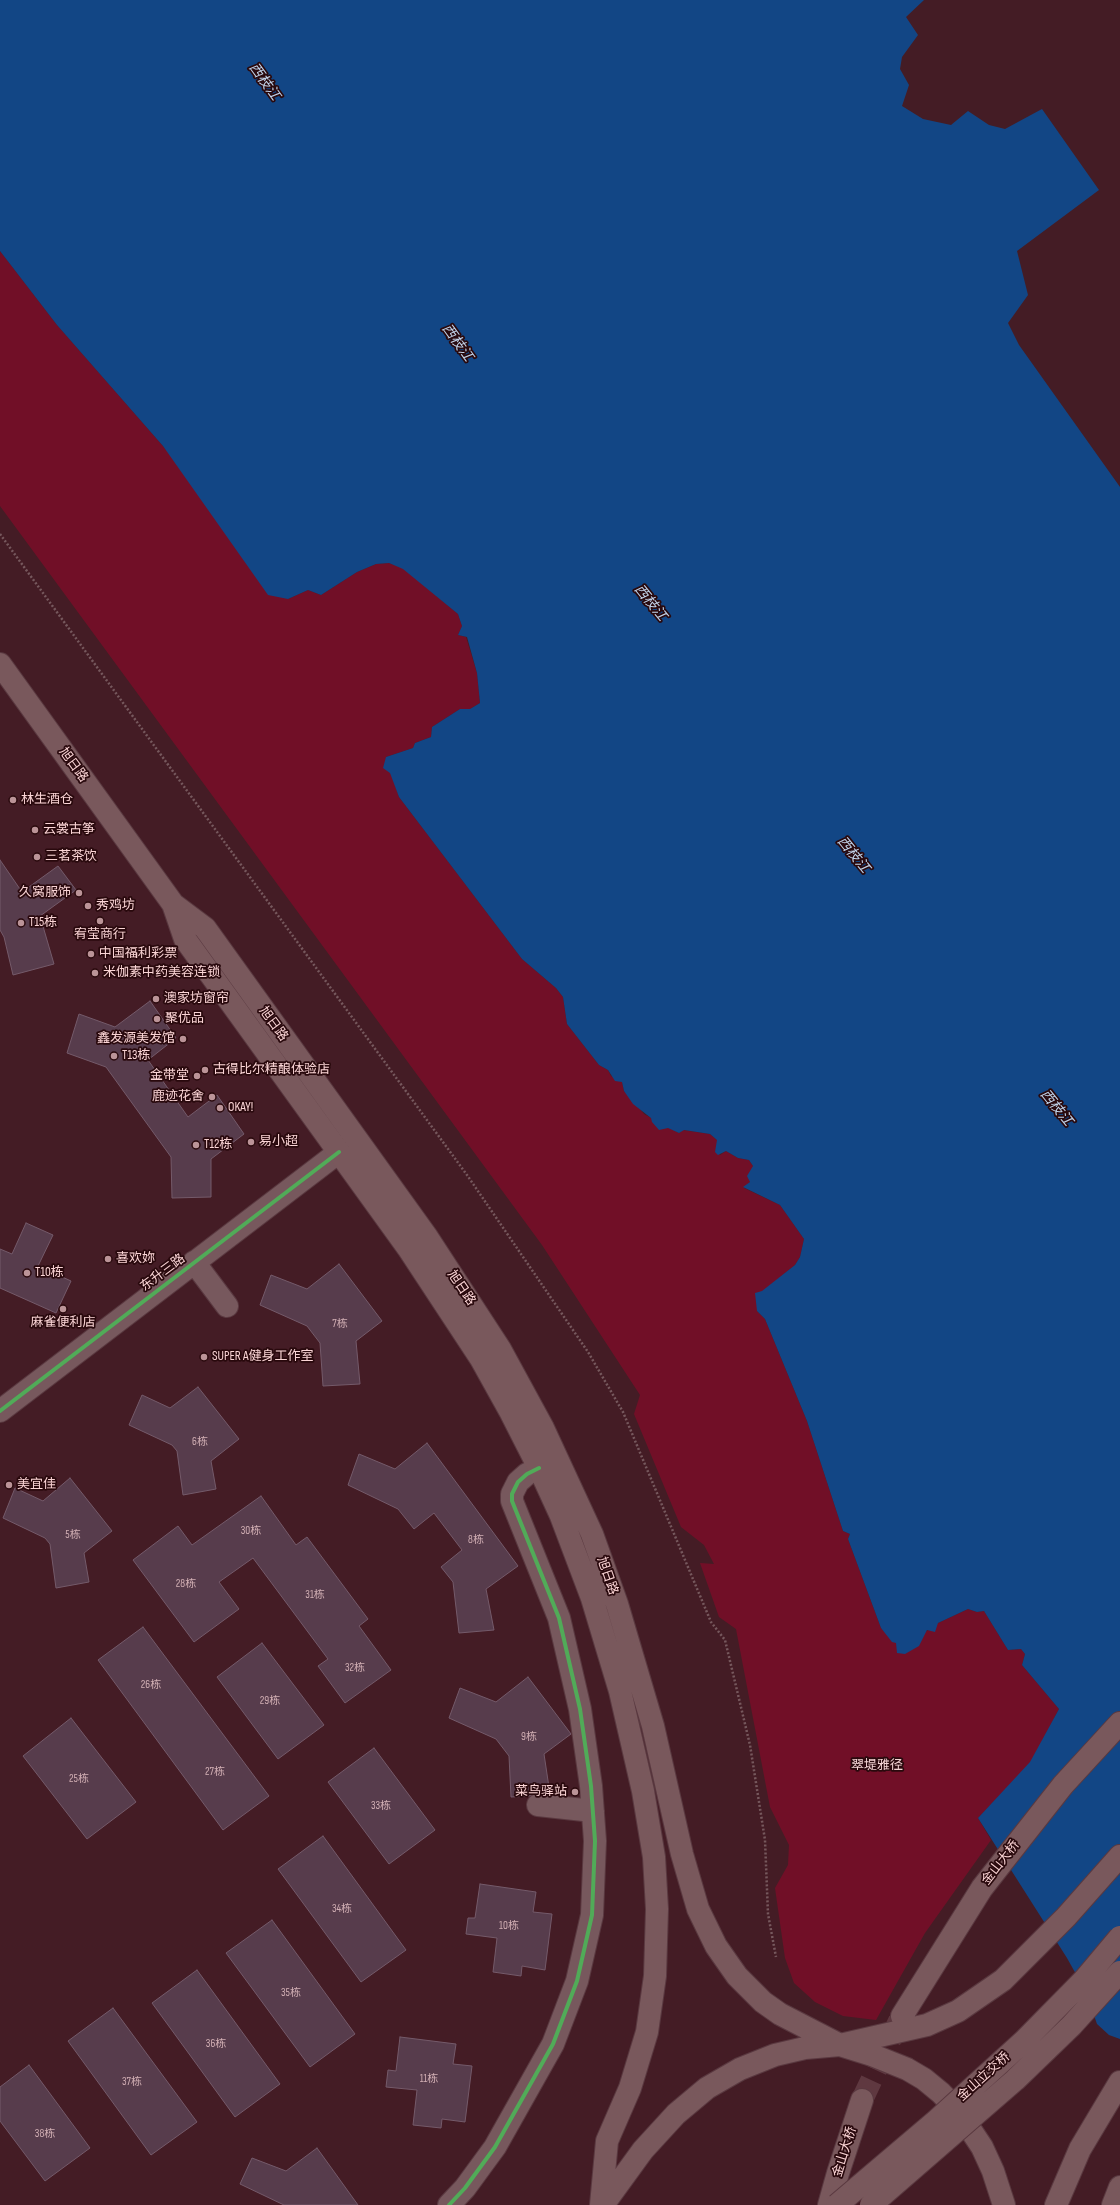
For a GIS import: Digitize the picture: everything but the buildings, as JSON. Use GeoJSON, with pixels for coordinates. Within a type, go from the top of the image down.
{"type":"FeatureCollection","features":[{"type":"Feature","properties":{"kind":"main road","name":"旭日路"},"geometry":{"type":"LineString","coordinates":[[0,664],[173,904],[204,928],[427,1237],[500,1349],[543,1428],[592,1534],[621,1617],[653,1726],[698,1909],[725,1962],[749,1989],[780,2014],[840,2046]]}},
{"type":"Feature","properties":{"kind":"main road","name":"旭日路"},"geometry":{"type":"LineString","coordinates":[[173,904],[185,939],[408,1248],[463,1330],[511,1412],[539,1468],[583,1571],[612,1662],[627,1719],[643,1791],[654,1857],[657,1909],[657,1947],[654,1989],[647,2032],[630,2088],[607,2141],[602,2205]]}},
{"type":"Feature","properties":{"kind":"main road","name":"金山大桥"},"geometry":{"type":"LineString","coordinates":[[906,2023],[982,1888],[1063,1785],[1120,1723]]}},
{"type":"Feature","properties":{"kind":"main road"},"geometry":{"type":"LineString","coordinates":[[602,2205],[643,2150],[676,2114],[707,2088],[740,2069],[775,2055],[806,2048],[840,2046],[906,2023],[935,2023],[958,2011],[1003,1980],[1066,1917],[1120,1856]]}},
{"type":"Feature","properties":{"kind":"main road","name":"金山立交桥"},"geometry":{"type":"LineString","coordinates":[[837,2205],[936,2121],[1024,2041],[1084,1980],[1120,1937]]}},
{"type":"Feature","properties":{"kind":"main road","name":"金山立交桥"},"geometry":{"type":"LineString","coordinates":[[871,2205],[1015,2080],[1072,2025],[1120,1972]]}},
{"type":"Feature","properties":{"kind":"main road"},"geometry":{"type":"LineString","coordinates":[[840,2046],[872,2054],[907,2070],[924,2079],[941,2094],[962,2117],[982,2147],[993,2171],[1004,2205]]}},
{"type":"Feature","properties":{"kind":"main road"},"geometry":{"type":"LineString","coordinates":[[1056,2205],[1075,2159],[1120,2082]]}},
{"type":"Feature","properties":{"kind":"main road","name":"金山大桥"},"geometry":{"type":"LineString","coordinates":[[829,2205],[847,2141],[862,2100]]}},
{"type":"Feature","properties":{"kind":"main road"},"geometry":{"type":"LineString","coordinates":[[1112,2205],[1120,2187]]}},
{"type":"Feature","properties":{"kind":"street","name":"东升三路"},"geometry":{"type":"LineString","coordinates":[[0,1410],[339,1152]]}},
{"type":"Feature","properties":{"kind":"street"},"geometry":{"type":"LineString","coordinates":[[194,1262],[228,1306]]}},
{"type":"Feature","properties":{"kind":"street"},"geometry":{"type":"LineString","coordinates":[[449,2205],[465,2188],[495,2147],[544,2061],[566,2013],[581,1964],[592,1915],[595,1864],[593,1811],[580,1709],[564,1637],[549,1592],[512,1501],[512,1494],[518,1482],[527,1474],[539,1468]]}},
{"type":"Feature","properties":{"kind":"street"},"geometry":{"type":"LineString","coordinates":[[538,1805],[593,1811]]}},
{"type":"Feature","properties":{"kind":"path"},"geometry":{"type":"LineString","coordinates":[[0,534],[467,1175],[588,1352],[623,1412],[711,1622],[725,1640],[750,1745],[765,1840],[768,1914],[776,1957]]}},
{"type":"Feature","properties":{"kind":"green space","name":"翠堤雅径"},"geometry":{"type":"Polygon","coordinates":[[[0,251],[57,325],[163,446],[288,599],[308,590],[321,595],[357,572],[376,564],[389,563],[403,568],[458,614],[462,626],[458,635],[466,637],[477,673],[480,703],[470,709],[460,709],[432,727],[431,737],[415,743],[413,748],[386,757],[399,797],[522,959],[556,988],[563,997],[567,1024],[599,1065],[608,1070],[611,1076],[622,1082],[624,1091],[644,1114],[679,1133],[683,1130],[710,1134],[717,1140],[717,1148],[720,1155],[726,1151],[738,1158],[749,1160],[753,1166],[750,1182],[744,1188],[780,1205],[804,1239],[800,1257],[795,1265],[762,1292],[757,1306],[757,1311],[765,1319],[807,1421],[843,1531],[850,1534],[848,1539],[881,1628],[888,1635],[924,1633],[938,1623],[968,1609],[977,1612],[984,1611],[1008,1650],[1021,1649],[1025,1654],[1022,1665],[1059,1709],[1031,1762],[978,1818],[991,1840],[925,1933],[876,2020],[843,2016],[815,2002],[794,1983],[785,1958],[775,1888],[788,1865],[789,1845],[770,1807],[736,1629],[719,1617],[700,1563],[714,1564],[704,1545],[681,1527],[634,1414],[640,1395],[542,1245],[0,506],[0,251]]]}},
{"type":"Feature","properties":{"kind":"water","name":"西枝江"},"geometry":{"type":"Polygon","coordinates":[[[0,0],[924,0],[906,17],[918,35],[902,57],[900,69],[909,85],[902,106],[923,119],[951,125],[968,111],[989,125],[1005,129],[1042,109],[1099,190],[1017,251],[1028,295],[1008,323],[1019,345],[1120,487],[1120,2039],[1109,2035],[1097,2024],[1086,1992],[1067,1958],[978,1818],[1030,1762],[1059,1709],[1022,1665],[1025,1654],[1021,1649],[1008,1650],[984,1611],[977,1612],[968,1609],[938,1623],[935,1632],[927,1630],[919,1646],[905,1654],[897,1653],[896,1643],[892,1642],[881,1628],[848,1539],[850,1534],[843,1531],[807,1421],[765,1319],[757,1311],[755,1293],[762,1291],[795,1265],[800,1257],[804,1239],[780,1205],[743,1187],[750,1182],[747,1176],[753,1166],[749,1160],[738,1158],[726,1151],[718,1155],[715,1152],[717,1140],[710,1134],[684,1130],[679,1133],[668,1128],[659,1130],[652,1122],[651,1118],[633,1104],[624,1091],[622,1082],[615,1081],[608,1070],[599,1065],[567,1024],[563,997],[556,988],[522,959],[399,797],[390,773],[383,768],[386,757],[413,748],[415,743],[431,737],[432,727],[460,709],[470,709],[480,703],[477,673],[467,637],[458,635],[462,626],[458,614],[403,569],[389,563],[376,564],[357,572],[321,595],[308,590],[288,599],[268,595],[163,446],[57,325],[0,251],[0,0]]]}},
{"type":"Feature","properties":{"kind":"tunnel"},"geometry":{"type":"LineString","coordinates":[[862,2100],[900,2019]]}},
{"type":"Feature","properties":{"kind":"cycle path"},"geometry":{"type":"LineString","coordinates":[[0,1411],[339,1152]]}},
{"type":"Feature","properties":{"kind":"cycle path"},"geometry":{"type":"LineString","coordinates":[[449,2205],[465,2188],[495,2147],[553,2044],[577,1981],[592,1915],[595,1841],[591,1786],[580,1709],[559,1618],[512,1501],[512,1494],[518,1482],[527,1474],[539,1468]]}},
{"type":"Feature","properties":{"kind":"place","name":"林生酒仓"},"geometry":{"type":"Point","coordinates":[13,800]}},
{"type":"Feature","properties":{"kind":"place","name":"云裳古筝"},"geometry":{"type":"Point","coordinates":[35,830]}},
{"type":"Feature","properties":{"kind":"place","name":"三茗茶饮"},"geometry":{"type":"Point","coordinates":[37,857]}},
{"type":"Feature","properties":{"kind":"place","name":"久窝服饰"},"geometry":{"type":"Point","coordinates":[79,893]}},
{"type":"Feature","properties":{"kind":"place","name":"秀鸡坊"},"geometry":{"type":"Point","coordinates":[88,906]}},
{"type":"Feature","properties":{"kind":"place","name":"宥莹商行"},"geometry":{"type":"Point","coordinates":[100,921]}},
{"type":"Feature","properties":{"kind":"place","name":"T15栋"},"geometry":{"type":"Point","coordinates":[21,923]}},
{"type":"Feature","properties":{"kind":"place","name":"中国福利彩票"},"geometry":{"type":"Point","coordinates":[91,954]}},
{"type":"Feature","properties":{"kind":"place","name":"米伽素中药美容连锁"},"geometry":{"type":"Point","coordinates":[95,973]}},
{"type":"Feature","properties":{"kind":"place","name":"澳家坊窗帘"},"geometry":{"type":"Point","coordinates":[156,999]}},
{"type":"Feature","properties":{"kind":"place","name":"聚优品"},"geometry":{"type":"Point","coordinates":[157,1019]}},
{"type":"Feature","properties":{"kind":"place","name":"鑫发源美发馆"},"geometry":{"type":"Point","coordinates":[183,1039]}},
{"type":"Feature","properties":{"kind":"place","name":"T13栋"},"geometry":{"type":"Point","coordinates":[114,1056]}},
{"type":"Feature","properties":{"kind":"place","name":"古得比尔精酿体验店"},"geometry":{"type":"Point","coordinates":[205,1070]}},
{"type":"Feature","properties":{"kind":"place","name":"金带堂"},"geometry":{"type":"Point","coordinates":[197,1076]}},
{"type":"Feature","properties":{"kind":"place","name":"鹿迹花舍"},"geometry":{"type":"Point","coordinates":[212,1097]}},
{"type":"Feature","properties":{"kind":"place","name":"OKAY!"},"geometry":{"type":"Point","coordinates":[220,1108]}},
{"type":"Feature","properties":{"kind":"place","name":"易小超"},"geometry":{"type":"Point","coordinates":[251,1142]}},
{"type":"Feature","properties":{"kind":"place","name":"T12栋"},"geometry":{"type":"Point","coordinates":[196,1145]}},
{"type":"Feature","properties":{"kind":"place","name":"喜欢妳"},"geometry":{"type":"Point","coordinates":[108,1259]}},
{"type":"Feature","properties":{"kind":"place","name":"T10栋"},"geometry":{"type":"Point","coordinates":[27,1273]}},
{"type":"Feature","properties":{"kind":"place","name":"麻雀便利店"},"geometry":{"type":"Point","coordinates":[63,1309]}},
{"type":"Feature","properties":{"kind":"place","name":"SUPER A健身工作室"},"geometry":{"type":"Point","coordinates":[204,1357]}},
{"type":"Feature","properties":{"kind":"place","name":"美宜佳"},"geometry":{"type":"Point","coordinates":[9,1485]}},
{"type":"Feature","properties":{"kind":"place","name":"菜鸟驿站"},"geometry":{"type":"Point","coordinates":[575,1792]}}]}
